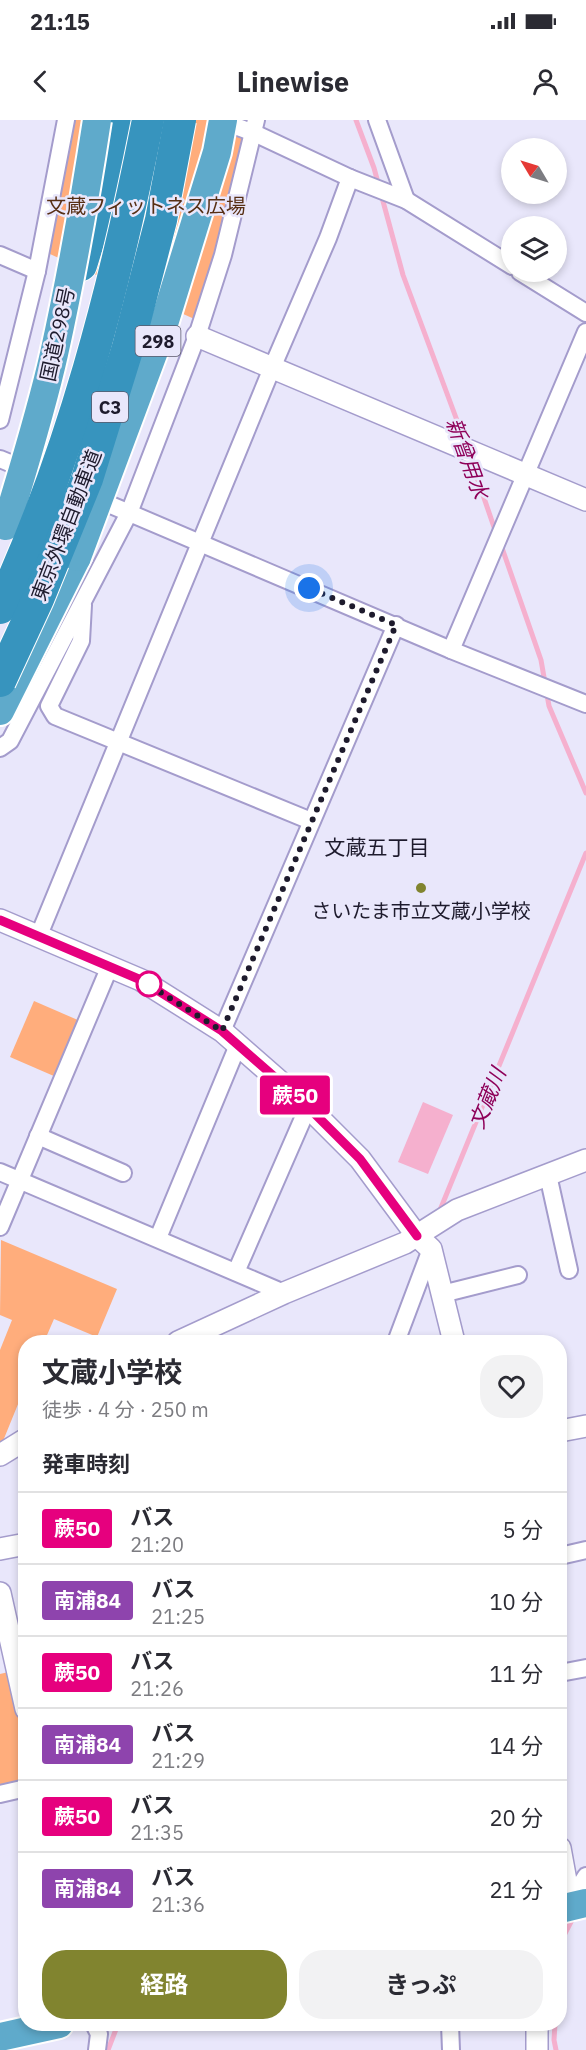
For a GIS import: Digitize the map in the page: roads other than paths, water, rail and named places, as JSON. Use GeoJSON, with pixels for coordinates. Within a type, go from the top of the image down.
{"type":"FeatureCollection","features":[{"type":"Feature","properties":{"kind":"highway","name":"国道298号"},"geometry":{"type":"LineString","coordinates":[[3,535],[32,440],[54,355],[97,120]]}},
{"type":"Feature","properties":{"kind":"highway"},"geometry":{"type":"LineString","coordinates":[[54,355],[98,210],[118,120]]}},
{"type":"Feature","properties":{"kind":"highway","name":"東京外環自動車道"},"geometry":{"type":"LineString","coordinates":[[0,608],[57,468],[98,336],[130,209],[148,120]]}},
{"type":"Feature","properties":{"kind":"highway","name":"東京外環自動車道"},"geometry":{"type":"LineString","coordinates":[[0,681],[38,600],[87,479],[131,336],[161,220],[180,120]]}},
{"type":"Feature","properties":{"kind":"highway"},"geometry":{"type":"LineString","coordinates":[[217,152],[221,120]]}},
{"type":"Feature","properties":{"kind":"highway","name":"298"},"geometry":{"type":"LineString","coordinates":[[0,711],[77,557],[164,327],[217,152]]}},
{"type":"Feature","properties":{"kind":"highway"},"geometry":{"type":"LineString","coordinates":[[0,2037],[27,2031]]}},
{"type":"Feature","properties":{"kind":"street"},"geometry":{"type":"LineString","coordinates":[[0,420],[36,272],[66,120]]}},
{"type":"Feature","properties":{"kind":"street"},"geometry":{"type":"LineString","coordinates":[[221,120],[255,127],[350,178],[399,197],[501,259]]}},
{"type":"Feature","properties":{"kind":"street"},"geometry":{"type":"LineString","coordinates":[[377,120],[399,197]]}},
{"type":"Feature","properties":{"kind":"street"},"geometry":{"type":"LineString","coordinates":[[0,748],[10,741],[129,513],[197,336],[223,255],[255,127]]}},
{"type":"Feature","properties":{"kind":"street"},"geometry":{"type":"LineString","coordinates":[[39,935],[272,368],[328,238],[350,178]]}},
{"type":"Feature","properties":{"kind":"street"},"geometry":{"type":"LineString","coordinates":[[0,255],[36,272]]}},
{"type":"Feature","properties":{"kind":"street"},"geometry":{"type":"LineString","coordinates":[[535,282],[586,314]]}},
{"type":"Feature","properties":{"kind":"street"},"geometry":{"type":"LineString","coordinates":[[451,650],[586,332]]}},
{"type":"Feature","properties":{"kind":"street"},"geometry":{"type":"LineString","coordinates":[[197,336],[586,500]]}},
{"type":"Feature","properties":{"kind":"street"},"geometry":{"type":"LineString","coordinates":[[0,459],[201,542],[451,650],[586,704]]}},
{"type":"Feature","properties":{"kind":"street"},"geometry":{"type":"LineString","coordinates":[[83,602],[81,641],[49,706],[55,716],[311,821]]}},
{"type":"Feature","properties":{"kind":"street"},"geometry":{"type":"LineString","coordinates":[[158,1238],[311,821],[396,625]]}},
{"type":"Feature","properties":{"kind":"street"},"geometry":{"type":"LineString","coordinates":[[0,920],[141,980],[230,1038],[308,1107],[360,1159],[425,1240],[452,1335]]}},
{"type":"Feature","properties":{"kind":"street"},"geometry":{"type":"LineString","coordinates":[[0,1227],[110,966]]}},
{"type":"Feature","properties":{"kind":"street"},"geometry":{"type":"LineString","coordinates":[[236,1272],[308,1107]]}},
{"type":"Feature","properties":{"kind":"street"},"geometry":{"type":"LineString","coordinates":[[38,1136],[123,1173]]}},
{"type":"Feature","properties":{"kind":"street"},"geometry":{"type":"LineString","coordinates":[[398,1335],[425,1240],[447,1217],[457,1210],[586,1160]]}},
{"type":"Feature","properties":{"kind":"street"},"geometry":{"type":"LineString","coordinates":[[0,1172],[284,1293]]}},
{"type":"Feature","properties":{"kind":"street"},"geometry":{"type":"LineString","coordinates":[[548,1175],[569,1270]]}},
{"type":"Feature","properties":{"kind":"street"},"geometry":{"type":"LineString","coordinates":[[193,1335],[284,1293],[405,1243],[425,1240]]}},
{"type":"Feature","properties":{"kind":"street"},"geometry":{"type":"LineString","coordinates":[[442,1294],[518,1275]]}},
{"type":"Feature","properties":{"kind":"street"},"geometry":{"type":"LineString","coordinates":[[567,1430],[586,1426]]}},
{"type":"Feature","properties":{"kind":"street"},"geometry":{"type":"LineString","coordinates":[[0,1455],[18,1443]]}},
{"type":"Feature","properties":{"kind":"street"},"geometry":{"type":"LineString","coordinates":[[0,1549],[18,1546]]}},
{"type":"Feature","properties":{"kind":"street"},"geometry":{"type":"LineString","coordinates":[[567,1554],[586,1550]]}},
{"type":"Feature","properties":{"kind":"street"},"geometry":{"type":"LineString","coordinates":[[0,1593],[18,1673]]}},
{"type":"Feature","properties":{"kind":"street"},"geometry":{"type":"LineString","coordinates":[[567,1672],[586,1668]]}},
{"type":"Feature","properties":{"kind":"street"},"geometry":{"type":"LineString","coordinates":[[0,1794],[18,1790]]}},
{"type":"Feature","properties":{"kind":"street"},"geometry":{"type":"LineString","coordinates":[[571,1907],[586,1876]]}},
{"type":"Feature","properties":{"kind":"street"},"geometry":{"type":"LineString","coordinates":[[567,1886],[571,1907]]}},
{"type":"Feature","properties":{"kind":"street"},"geometry":{"type":"LineString","coordinates":[[97,2050],[98,2031]]}},
{"type":"Feature","properties":{"kind":"street"},"geometry":{"type":"LineString","coordinates":[[450,2031],[451,2050]]}},
{"type":"Feature","properties":{"kind":"street"},"geometry":{"type":"LineString","coordinates":[[537,2031],[537,2050]]}},
{"type":"Feature","properties":{"kind":"waterway","name":"新曾用水"},"geometry":{"type":"LineString","coordinates":[[356,120],[374,168],[403,275],[465,442]]}},
{"type":"Feature","properties":{"kind":"waterway","name":"新曾用水"},"geometry":{"type":"LineString","coordinates":[[470,457],[496,533]]}},
{"type":"Feature","properties":{"kind":"waterway","name":"新曾用水"},"geometry":{"type":"LineString","coordinates":[[501,545],[541,660],[549,706],[586,793]]}},
{"type":"Feature","properties":{"kind":"waterway","name":"文蔵川"},"geometry":{"type":"LineString","coordinates":[[438,1215],[586,853]]}},
{"type":"Feature","properties":{"kind":"waterway"},"geometry":{"type":"LineString","coordinates":[[567,1930],[574,1916]]}},
{"type":"Feature","properties":{"kind":"waterway","name":"文蔵川"},"geometry":{"type":"LineString","coordinates":[[108,2050],[115,2031]]}},
{"type":"Feature","properties":{"kind":"waterway"},"geometry":{"type":"LineString","coordinates":[[555,2031],[556,2050]]}},
{"type":"Feature","properties":{"kind":"place","name":"さいたま市立文蔵小学校"},"geometry":{"type":"Point","coordinates":[421,888]}},
{"type":"Feature","properties":{"kind":"district","name":"文蔵五丁目"},"geometry":{"type":"Point","coordinates":[377,847]}},
{"type":"Feature","properties":{"kind":"park label","name":"文蔵フィットネス広場"},"geometry":{"type":"Point","coordinates":[146,205]}}]}
